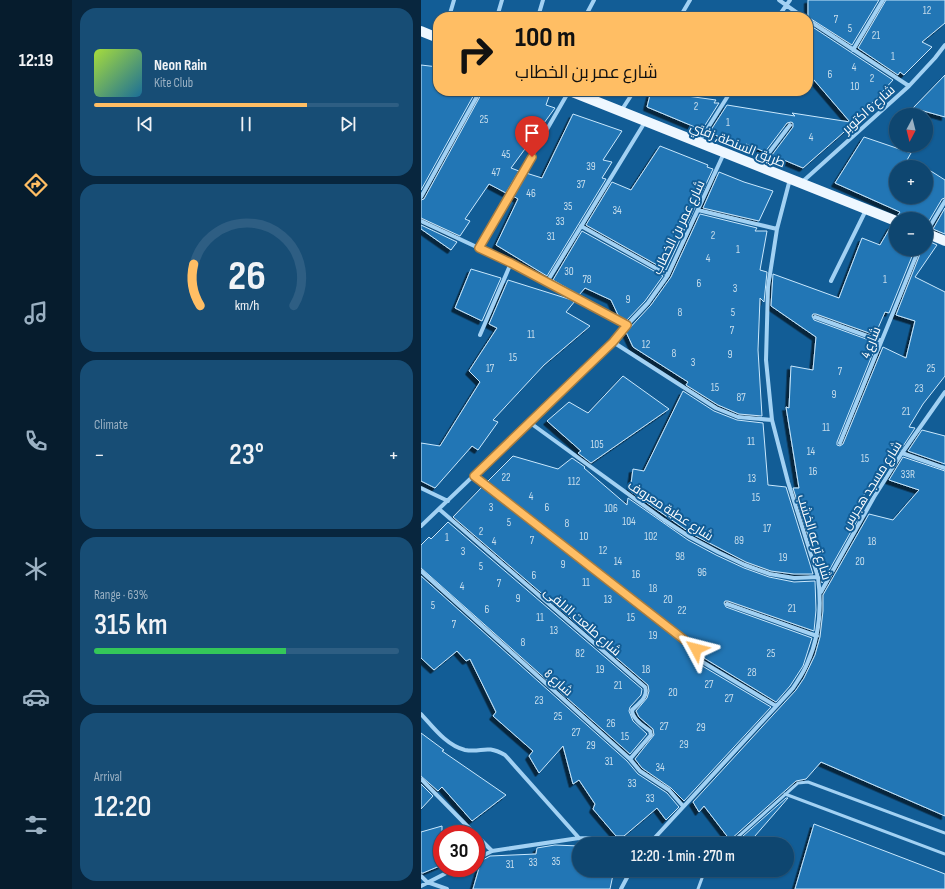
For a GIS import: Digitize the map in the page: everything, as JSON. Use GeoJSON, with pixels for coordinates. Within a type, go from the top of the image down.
{"type":"FeatureCollection","features":[{"type":"Feature","properties":{"kind":"main road"},"geometry":{"type":"LineString","coordinates":[[421,31],[433,36]]}},
{"type":"Feature","properties":{"kind":"main road","name":"طريق السنطة, زفتي"},"geometry":{"type":"LineString","coordinates":[[583,96],[889,218]]}},
{"type":"Feature","properties":{"kind":"main road"},"geometry":{"type":"LineString","coordinates":[[933,236],[945,241]]}},
{"type":"Feature","properties":{"kind":"street"},"geometry":{"type":"LineString","coordinates":[[451,12],[455,0]]}},
{"type":"Feature","properties":{"kind":"street"},"geometry":{"type":"LineString","coordinates":[[498,12],[501,0]]}},
{"type":"Feature","properties":{"kind":"street"},"geometry":{"type":"LineString","coordinates":[[539,12],[543,0]]}},
{"type":"Feature","properties":{"kind":"street"},"geometry":{"type":"LineString","coordinates":[[588,12],[594,0]]}},
{"type":"Feature","properties":{"kind":"street"},"geometry":{"type":"LineString","coordinates":[[683,12],[690,0]]}},
{"type":"Feature","properties":{"kind":"street"},"geometry":{"type":"LineString","coordinates":[[779,0],[795,12]]}},
{"type":"Feature","properties":{"kind":"street"},"geometry":{"type":"LineString","coordinates":[[781,12],[790,0]]}},
{"type":"Feature","properties":{"kind":"street"},"geometry":{"type":"LineString","coordinates":[[853,50],[883,0]]}},
{"type":"Feature","properties":{"kind":"street"},"geometry":{"type":"LineString","coordinates":[[813,23],[909,86]]}},
{"type":"Feature","properties":{"kind":"street","name":"شارع 6 اكتوبر"},"geometry":{"type":"LineString","coordinates":[[800,183],[909,86],[943,51],[945,45]]}},
{"type":"Feature","properties":{"kind":"street"},"geometry":{"type":"LineString","coordinates":[[421,197],[477,96]]}},
{"type":"Feature","properties":{"kind":"street"},"geometry":{"type":"LineString","coordinates":[[479,248],[567,96]]}},
{"type":"Feature","properties":{"kind":"street"},"geometry":{"type":"LineString","coordinates":[[621,111],[631,96]]}},
{"type":"Feature","properties":{"kind":"street"},"geometry":{"type":"LineString","coordinates":[[699,142],[728,96]]}},
{"type":"Feature","properties":{"kind":"street"},"geometry":{"type":"LineString","coordinates":[[547,282],[646,121]]}},
{"type":"Feature","properties":{"kind":"street"},"geometry":{"type":"LineString","coordinates":[[759,166],[790,125]]}},
{"type":"Feature","properties":{"kind":"street","name":"شارع عمر بن الخطاب"},"geometry":{"type":"LineString","coordinates":[[421,526],[613,342],[648,303],[668,274],[724,152]]}},
{"type":"Feature","properties":{"kind":"street","name":"شارع ترعه الخشب"},"geometry":{"type":"LineString","coordinates":[[655,837],[793,688],[807,665],[817,636],[820,616],[820,592],[818,577],[788,482],[772,420],[766,360],[768,287],[777,229],[790,179]]}},
{"type":"Feature","properties":{"kind":"street"},"geometry":{"type":"LineString","coordinates":[[933,221],[945,201]]}},
{"type":"Feature","properties":{"kind":"street"},"geometry":{"type":"LineString","coordinates":[[831,281],[867,209]]}},
{"type":"Feature","properties":{"kind":"street"},"geometry":{"type":"LineString","coordinates":[[698,210],[777,229]]}},
{"type":"Feature","properties":{"kind":"street"},"geometry":{"type":"LineString","coordinates":[[421,221],[511,263],[627,325]]}},
{"type":"Feature","properties":{"kind":"street"},"geometry":{"type":"LineString","coordinates":[[581,226],[668,274]]}},
{"type":"Feature","properties":{"kind":"street","name":"شارع 4"},"geometry":{"type":"LineString","coordinates":[[840,443],[916,256]]}},
{"type":"Feature","properties":{"kind":"street"},"geometry":{"type":"LineString","coordinates":[[480,335],[511,263]]}},
{"type":"Feature","properties":{"kind":"street"},"geometry":{"type":"LineString","coordinates":[[815,318],[881,341]]}},
{"type":"Feature","properties":{"kind":"street"},"geometry":{"type":"LineString","coordinates":[[613,342],[716,408],[738,417],[772,420]]}},
{"type":"Feature","properties":{"kind":"street","name":"شارع مسجد هجرس"},"geometry":{"type":"LineString","coordinates":[[820,592],[848,542],[902,453],[945,392]]}},
{"type":"Feature","properties":{"kind":"street","name":"شارع عطية معروف"},"geometry":{"type":"LineString","coordinates":[[529,422],[664,520],[704,544],[745,565],[770,574],[794,578],[818,577]]}},
{"type":"Feature","properties":{"kind":"street"},"geometry":{"type":"LineString","coordinates":[[902,453],[945,468]]}},
{"type":"Feature","properties":{"kind":"street"},"geometry":{"type":"LineString","coordinates":[[474,476],[696,649],[701,660],[776,706]]}},
{"type":"Feature","properties":{"kind":"street"},"geometry":{"type":"LineString","coordinates":[[421,488],[448,500]]}},
{"type":"Feature","properties":{"kind":"street","name":"شارع طلعت الالفى"},"geometry":{"type":"LineString","coordinates":[[439,509],[645,688],[645,696],[632,712],[633,716],[650,731],[651,735],[630,759]]}},
{"type":"Feature","properties":{"kind":"street","name":"شارع 8"},"geometry":{"type":"LineString","coordinates":[[421,571],[630,759],[640,771],[669,790],[683,806]]}},
{"type":"Feature","properties":{"kind":"street"},"geometry":{"type":"LineString","coordinates":[[727,604],[817,636]]}},
{"type":"Feature","properties":{"kind":"street"},"geometry":{"type":"LineString","coordinates":[[421,714],[445,739],[454,746],[465,750],[486,748],[496,750],[505,755],[578,837]]}},
{"type":"Feature","properties":{"kind":"street"},"geometry":{"type":"LineString","coordinates":[[421,779],[467,825]]}},
{"type":"Feature","properties":{"kind":"street"},"geometry":{"type":"LineString","coordinates":[[485,854],[492,851],[572,839]]}},
{"type":"Feature","properties":{"kind":"street"},"geometry":{"type":"LineString","coordinates":[[485,844],[492,851]]}},
{"type":"Feature","properties":{"kind":"street"},"geometry":{"type":"LineString","coordinates":[[421,876],[427,882],[447,889]]}},
{"type":"Feature","properties":{"kind":"street"},"geometry":{"type":"LineString","coordinates":[[421,886],[437,877]]}},
{"type":"Feature","properties":{"kind":"street"},"geometry":{"type":"LineString","coordinates":[[621,889],[627,877]]}},
{"type":"Feature","properties":{"kind":"lane"},"geometry":{"type":"LineString","coordinates":[[738,837],[798,783],[808,782],[945,833]]}},
{"type":"Feature","properties":{"kind":"lane"},"geometry":{"type":"LineString","coordinates":[[785,794],[945,854]]}},
{"type":"Feature","properties":{"kind":"lane"},"geometry":{"type":"LineString","coordinates":[[698,889],[702,877]]}},
{"type":"Feature","properties":{"kind":"building"},"geometry":{"type":"Polygon","coordinates":[[[808,0],[879,0],[852,45],[813,20],[813,12],[808,12],[808,0]]]}},
{"type":"Feature","properties":{"kind":"building"},"geometry":{"type":"Polygon","coordinates":[[[886,0],[945,0],[945,23],[922,42],[932,47],[904,75],[900,72],[898,75],[858,48],[886,0]]]}},
{"type":"Feature","properties":{"kind":"building"},"geometry":{"type":"Polygon","coordinates":[[[813,27],[893,80],[852,125],[803,168],[772,155],[793,127],[793,123],[791,122],[787,123],[765,152],[746,144],[746,146],[709,133],[727,105],[795,116],[792,113],[850,122],[813,79],[813,27]]]}},
{"type":"Feature","properties":{"kind":"building"},"geometry":{"type":"Polygon","coordinates":[[[421,65],[433,66],[433,96],[473,96],[421,190],[421,65]]]}},
{"type":"Feature","properties":{"kind":"building"},"geometry":{"type":"Polygon","coordinates":[[[945,75],[945,117],[933,114],[933,108],[913,108],[945,75]]]}},
{"type":"Feature","properties":{"kind":"building"},"geometry":{"type":"Polygon","coordinates":[[[480,96],[549,96],[546,105],[555,108],[511,168],[519,171],[506,193],[489,184],[465,219],[470,221],[460,236],[421,218],[421,200],[424,199],[480,96]]]}},
{"type":"Feature","properties":{"kind":"building"},"geometry":{"type":"Polygon","coordinates":[[[650,96],[687,96],[716,100],[714,103],[719,103],[702,130],[647,107],[650,96]]]}},
{"type":"Feature","properties":{"kind":"building"},"geometry":{"type":"Polygon","coordinates":[[[573,114],[622,131],[603,160],[612,162],[602,178],[606,179],[547,276],[496,245],[518,199],[513,196],[526,173],[542,178],[573,114]]]}},
{"type":"Feature","properties":{"kind":"building"},"geometry":{"type":"Polygon","coordinates":[[[864,137],[889,146],[889,152],[911,153],[907,160],[889,160],[889,204],[933,204],[933,172],[945,180],[945,198],[942,199],[933,214],[933,212],[900,212],[835,183],[864,137]]]}},
{"type":"Feature","properties":{"kind":"building"},"geometry":{"type":"Polygon","coordinates":[[[660,146],[708,165],[707,167],[713,169],[666,270],[586,225],[612,182],[631,190],[660,146]]]}},
{"type":"Feature","properties":{"kind":"building"},"geometry":{"type":"Polygon","coordinates":[[[719,172],[773,191],[759,221],[703,208],[719,172]]]}},
{"type":"Feature","properties":{"kind":"building"},"geometry":{"type":"Polygon","coordinates":[[[945,208],[945,234],[933,229],[945,208]]]}},
{"type":"Feature","properties":{"kind":"building"},"geometry":{"type":"Polygon","coordinates":[[[700,214],[757,228],[755,231],[767,231],[760,270],[767,272],[764,302],[760,298],[758,350],[762,416],[739,414],[718,405],[686,385],[688,382],[633,347],[626,332],[651,305],[671,277],[700,214]]]}},
{"type":"Feature","properties":{"kind":"building"},"geometry":{"type":"Polygon","coordinates":[[[421,225],[457,242],[451,250],[421,229],[421,225]]]}},
{"type":"Feature","properties":{"kind":"building"},"geometry":{"type":"Polygon","coordinates":[[[889,229],[889,256],[912,256],[889,313],[885,312],[875,335],[816,314],[813,314],[812,316],[814,320],[877,343],[837,445],[840,446],[843,444],[883,347],[906,358],[915,321],[896,315],[919,256],[929,256],[915,277],[945,292],[945,376],[923,404],[909,427],[915,428],[882,478],[878,476],[853,510],[862,512],[822,583],[793,488],[799,488],[786,407],[789,408],[791,366],[813,370],[816,337],[771,306],[773,274],[839,298],[862,238],[880,245],[889,229]]]}},
{"type":"Feature","properties":{"kind":"building"},"geometry":{"type":"Polygon","coordinates":[[[582,231],[663,276],[645,301],[626,321],[619,317],[611,300],[585,288],[579,295],[553,280],[582,231]]]}},
{"type":"Feature","properties":{"kind":"building"},"geometry":{"type":"Polygon","coordinates":[[[933,243],[937,245],[933,251],[933,243]]]}},
{"type":"Feature","properties":{"kind":"building"},"geometry":{"type":"Polygon","coordinates":[[[471,269],[501,278],[482,321],[455,308],[471,269]]]}},
{"type":"Feature","properties":{"kind":"building"},"geometry":{"type":"Polygon","coordinates":[[[508,280],[575,301],[566,312],[590,326],[544,365],[493,420],[498,422],[478,450],[472,446],[435,488],[421,481],[421,443],[440,446],[480,382],[469,371],[497,328],[489,324],[508,280]]]}},
{"type":"Feature","properties":{"kind":"building"},"geometry":{"type":"Polygon","coordinates":[[[623,376],[669,409],[591,463],[578,453],[581,451],[547,421],[569,402],[588,413],[623,376]]]}},
{"type":"Feature","properties":{"kind":"building"},"geometry":{"type":"Polygon","coordinates":[[[683,391],[714,411],[737,420],[763,423],[768,485],[786,487],[813,574],[794,574],[771,571],[746,562],[692,534],[630,491],[633,469],[644,471],[683,391]]]}},
{"type":"Feature","properties":{"kind":"building"},"geometry":{"type":"Polygon","coordinates":[[[922,430],[945,436],[945,464],[908,451],[922,430]]]}},
{"type":"Feature","properties":{"kind":"building"},"geometry":{"type":"Polygon","coordinates":[[[513,456],[558,469],[572,458],[585,467],[584,468],[627,505],[628,498],[688,540],[716,555],[744,568],[769,577],[794,582],[815,581],[816,610],[814,631],[728,601],[725,601],[724,603],[726,607],[812,638],[803,666],[790,686],[776,702],[704,658],[698,646],[487,482],[513,456]]]}},
{"type":"Feature","properties":{"kind":"building"},"geometry":{"type":"Polygon","coordinates":[[[903,457],[945,471],[945,816],[821,762],[806,779],[796,781],[733,837],[728,837],[704,806],[699,812],[693,802],[796,690],[804,678],[815,655],[820,637],[823,595],[869,514],[893,520],[919,490],[889,480],[903,457]]]}},
{"type":"Feature","properties":{"kind":"building"},"geometry":{"type":"Polygon","coordinates":[[[482,487],[694,652],[699,664],[771,707],[684,801],[671,788],[642,768],[635,759],[654,735],[653,729],[639,717],[636,711],[647,698],[649,691],[648,685],[453,517],[482,487]]]}},
{"type":"Feature","properties":{"kind":"building"},"geometry":{"type":"Polygon","coordinates":[[[448,522],[642,689],[641,695],[630,707],[629,711],[633,721],[647,734],[630,754],[421,568],[421,545],[429,537],[431,539],[448,522]]]}},
{"type":"Feature","properties":{"kind":"building"},"geometry":{"type":"Polygon","coordinates":[[[421,576],[627,761],[638,774],[667,793],[679,807],[666,820],[657,808],[624,836],[616,836],[593,809],[595,804],[579,780],[573,784],[563,746],[539,773],[529,756],[533,751],[493,716],[496,712],[470,659],[466,661],[457,651],[434,670],[421,658],[421,576]]]}},
{"type":"Feature","properties":{"kind":"building"},"geometry":{"type":"Polygon","coordinates":[[[421,733],[444,750],[442,751],[506,795],[472,821],[442,787],[438,791],[421,776],[421,733]]]}},
{"type":"Feature","properties":{"kind":"building"},"geometry":{"type":"Polygon","coordinates":[[[421,784],[433,796],[421,809],[421,784]]]}},
{"type":"Feature","properties":{"kind":"building"},"geometry":{"type":"Polygon","coordinates":[[[786,798],[788,798],[754,837],[742,837],[786,798]]]}},
{"type":"Feature","properties":{"kind":"building"},"geometry":{"type":"Polygon","coordinates":[[[814,824],[945,874],[945,889],[795,889],[814,824]]]}},
{"type":"Feature","properties":{"kind":"building"},"geometry":{"type":"Polygon","coordinates":[[[433,829],[433,869],[423,873],[421,873],[421,832],[433,829]]]}},
{"type":"Feature","properties":{"kind":"building"},"geometry":{"type":"Polygon","coordinates":[[[555,845],[572,846],[572,877],[613,877],[610,889],[473,889],[476,877],[485,877],[485,859],[490,856],[536,854],[537,848],[555,845]]]}},
{"type":"Feature","properties":{"kind":"route"},"geometry":{"type":"LineString","coordinates":[[532,157],[479,248],[511,263],[627,325],[613,342],[474,476],[696,649]]}}]}
